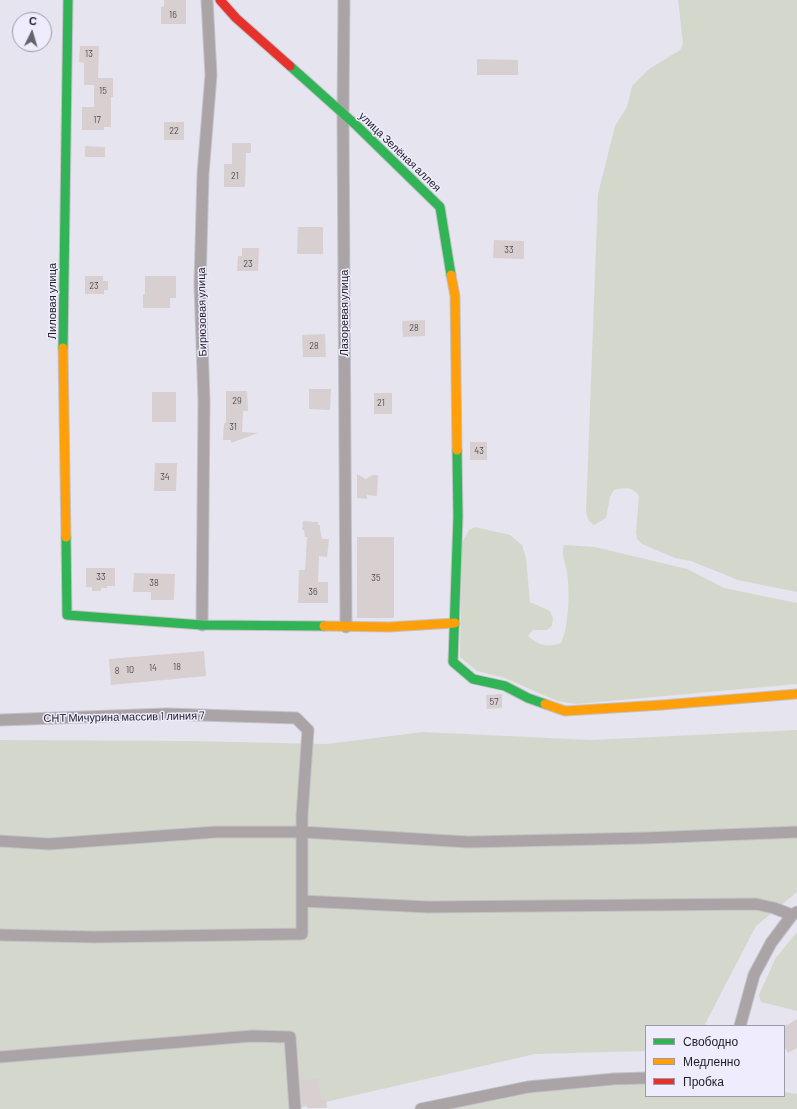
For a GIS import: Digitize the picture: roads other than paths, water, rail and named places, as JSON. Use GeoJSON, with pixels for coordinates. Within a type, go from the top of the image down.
{"type":"FeatureCollection","features":[{"type":"Feature","properties":{"kind":"street","name":"Лиловая улица"},"geometry":{"type":"LineString","coordinates":[[68,0],[63,311],[67,615],[202,625]]}},
{"type":"Feature","properties":{"kind":"street","name":"Бирюзовая улица"},"geometry":{"type":"LineString","coordinates":[[202,625],[204,401],[200,284],[203,174],[211,75],[207,0]]}},
{"type":"Feature","properties":{"kind":"street","name":"улица Зелёная аллея"},"geometry":{"type":"LineString","coordinates":[[220,0],[236,18],[343,114],[440,207],[455,296],[455,389],[458,517],[453,662],[473,679],[505,686],[528,698],[565,711],[797,694]]}},
{"type":"Feature","properties":{"kind":"street","name":"Лазоревая улица"},"geometry":{"type":"LineString","coordinates":[[344,0],[343,114],[346,626]]}},
{"type":"Feature","properties":{"kind":"street"},"geometry":{"type":"LineString","coordinates":[[202,625],[389,627],[455,623]]}},
{"type":"Feature","properties":{"kind":"street","name":"СНТ Мичурина массив 1 линия 7"},"geometry":{"type":"LineString","coordinates":[[0,720],[167,714],[296,718],[308,730],[302,832]]}},
{"type":"Feature","properties":{"kind":"street"},"geometry":{"type":"LineString","coordinates":[[0,841],[49,844],[216,832],[302,832],[468,842],[646,838],[797,832]]}},
{"type":"Feature","properties":{"kind":"street"},"geometry":{"type":"LineString","coordinates":[[0,935],[95,937],[302,934],[302,832]]}},
{"type":"Feature","properties":{"kind":"street"},"geometry":{"type":"LineString","coordinates":[[302,901],[428,907],[756,904],[795,914],[771,943],[754,976],[740,1025]]}},
{"type":"Feature","properties":{"kind":"street"},"geometry":{"type":"LineString","coordinates":[[0,1057],[252,1036],[290,1037],[295,1109]]}},
{"type":"Feature","properties":{"kind":"street"},"geometry":{"type":"LineString","coordinates":[[421,1109],[528,1086],[645,1078]]}}]}
